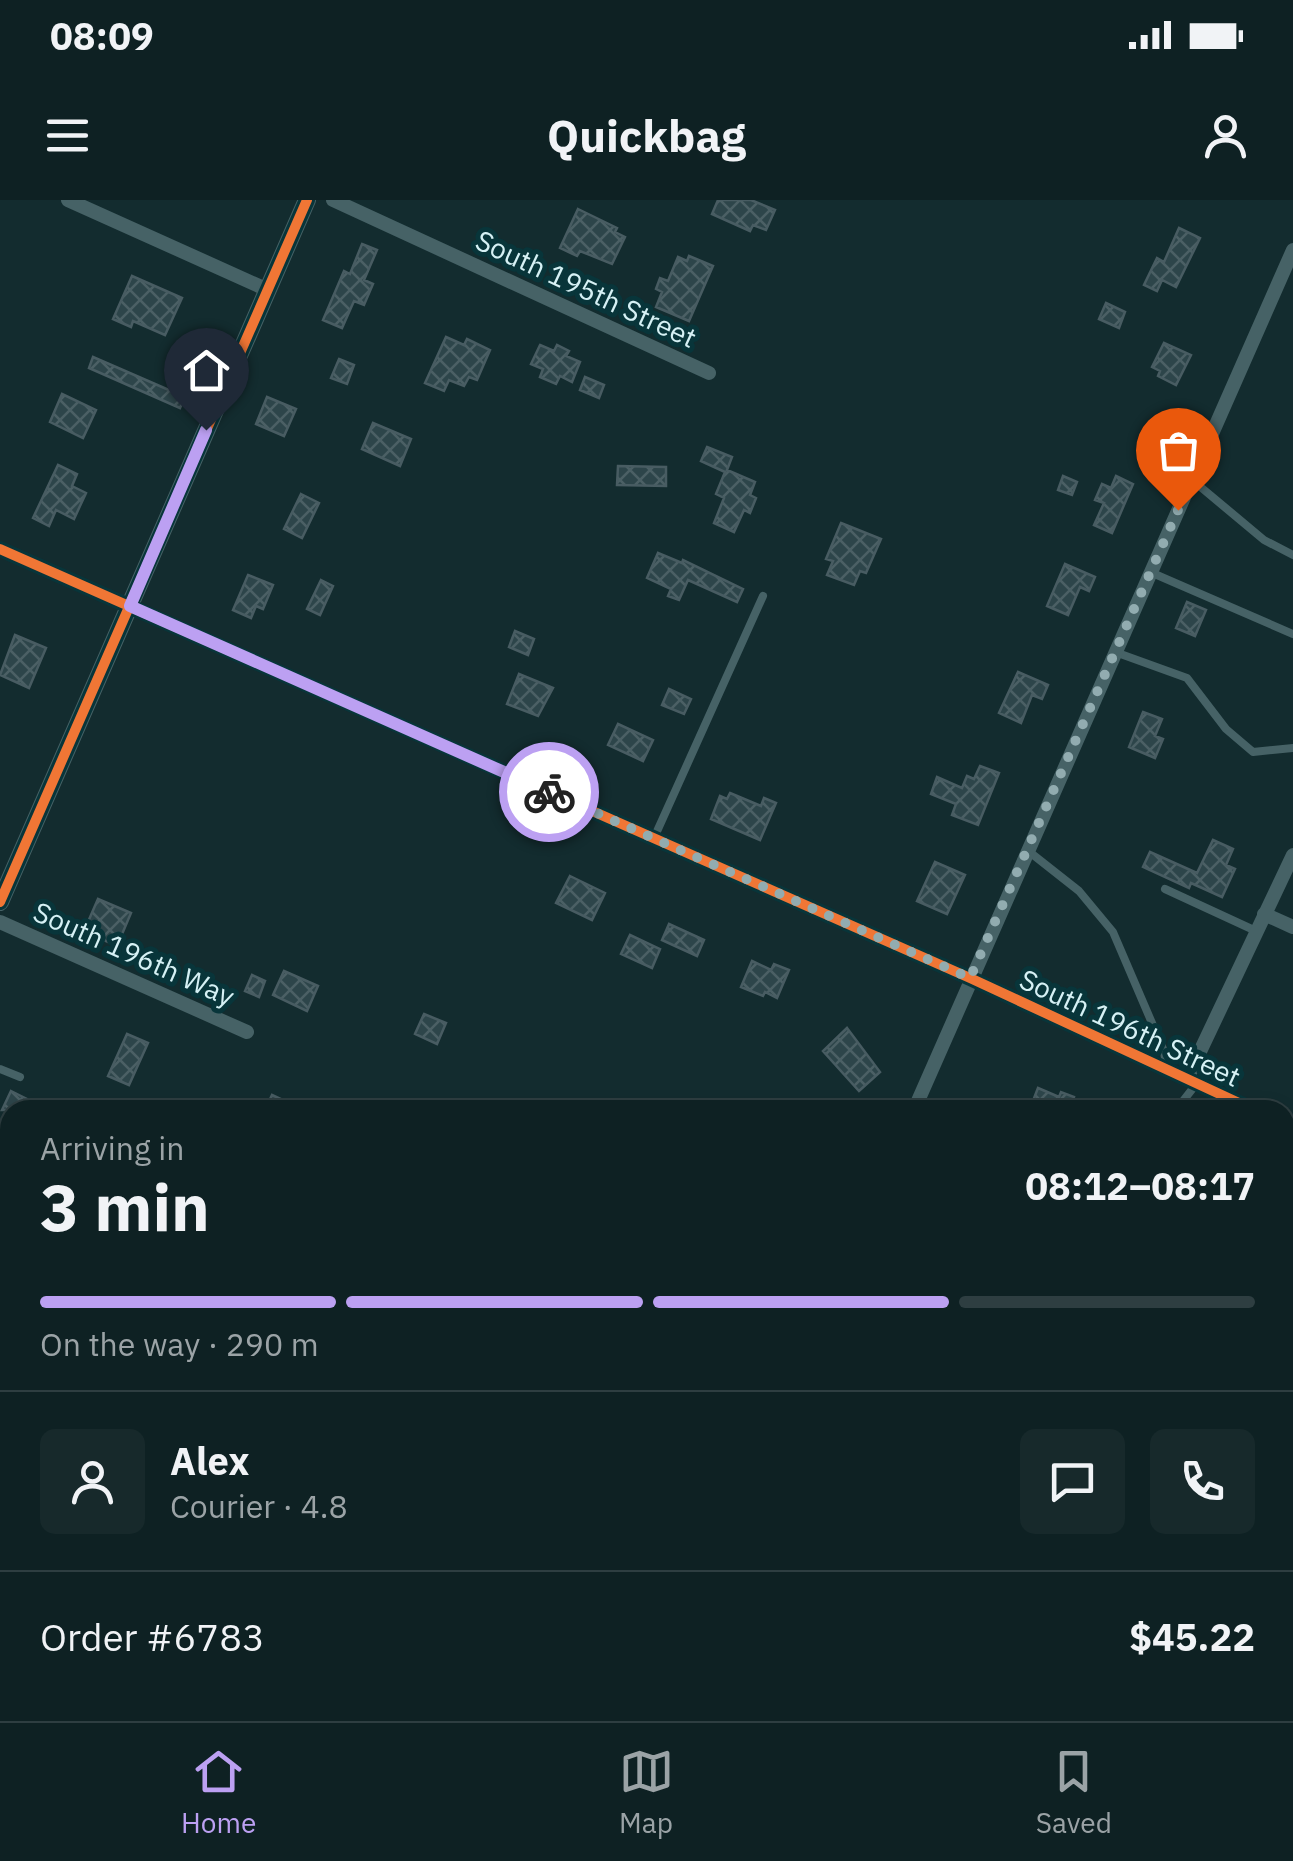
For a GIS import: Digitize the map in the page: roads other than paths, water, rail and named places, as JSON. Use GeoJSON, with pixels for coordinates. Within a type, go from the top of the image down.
{"type":"FeatureCollection","features":[{"type":"Feature","properties":{"kind":"street"},"geometry":{"type":"LineString","coordinates":[[68,200],[268,290]]}},
{"type":"Feature","properties":{"kind":"street"},"geometry":{"type":"LineString","coordinates":[[0,902],[307,200]]}},
{"type":"Feature","properties":{"kind":"street","name":"South 195th Street"},"geometry":{"type":"LineString","coordinates":[[333,200],[709,373]]}},
{"type":"Feature","properties":{"kind":"street"},"geometry":{"type":"LineString","coordinates":[[918,1100],[1293,250]]}},
{"type":"Feature","properties":{"kind":"street","name":"South 196th Street"},"geometry":{"type":"LineString","coordinates":[[0,549],[970,978],[1233,1100]]}},
{"type":"Feature","properties":{"kind":"street"},"geometry":{"type":"LineString","coordinates":[[1192,1081],[1256,930],[1293,855]]}},
{"type":"Feature","properties":{"kind":"street"},"geometry":{"type":"LineString","coordinates":[[1264,914],[1293,927]]}},
{"type":"Feature","properties":{"kind":"street","name":"South 196th Way"},"geometry":{"type":"LineString","coordinates":[[0,922],[247,1032]]}},
{"type":"Feature","properties":{"kind":"lane"},"geometry":{"type":"LineString","coordinates":[[1191,479],[1264,540],[1293,555]]}},
{"type":"Feature","properties":{"kind":"lane"},"geometry":{"type":"LineString","coordinates":[[1150,572],[1293,634]]}},
{"type":"Feature","properties":{"kind":"lane"},"geometry":{"type":"LineString","coordinates":[[654,838],[763,596]]}},
{"type":"Feature","properties":{"kind":"lane"},"geometry":{"type":"LineString","coordinates":[[1114,652],[1187,678],[1226,728],[1253,752],[1293,748]]}},
{"type":"Feature","properties":{"kind":"lane"},"geometry":{"type":"LineString","coordinates":[[1027,850],[1079,891],[1113,932],[1164,1050],[1166,1069]]}},
{"type":"Feature","properties":{"kind":"lane"},"geometry":{"type":"LineString","coordinates":[[1165,889],[1256,930]]}},
{"type":"Feature","properties":{"kind":"lane"},"geometry":{"type":"LineString","coordinates":[[0,1069],[20,1076]]}},
{"type":"Feature","properties":{"kind":"lane"},"geometry":{"type":"LineString","coordinates":[[1182,1100],[1192,1081]]}}]}
